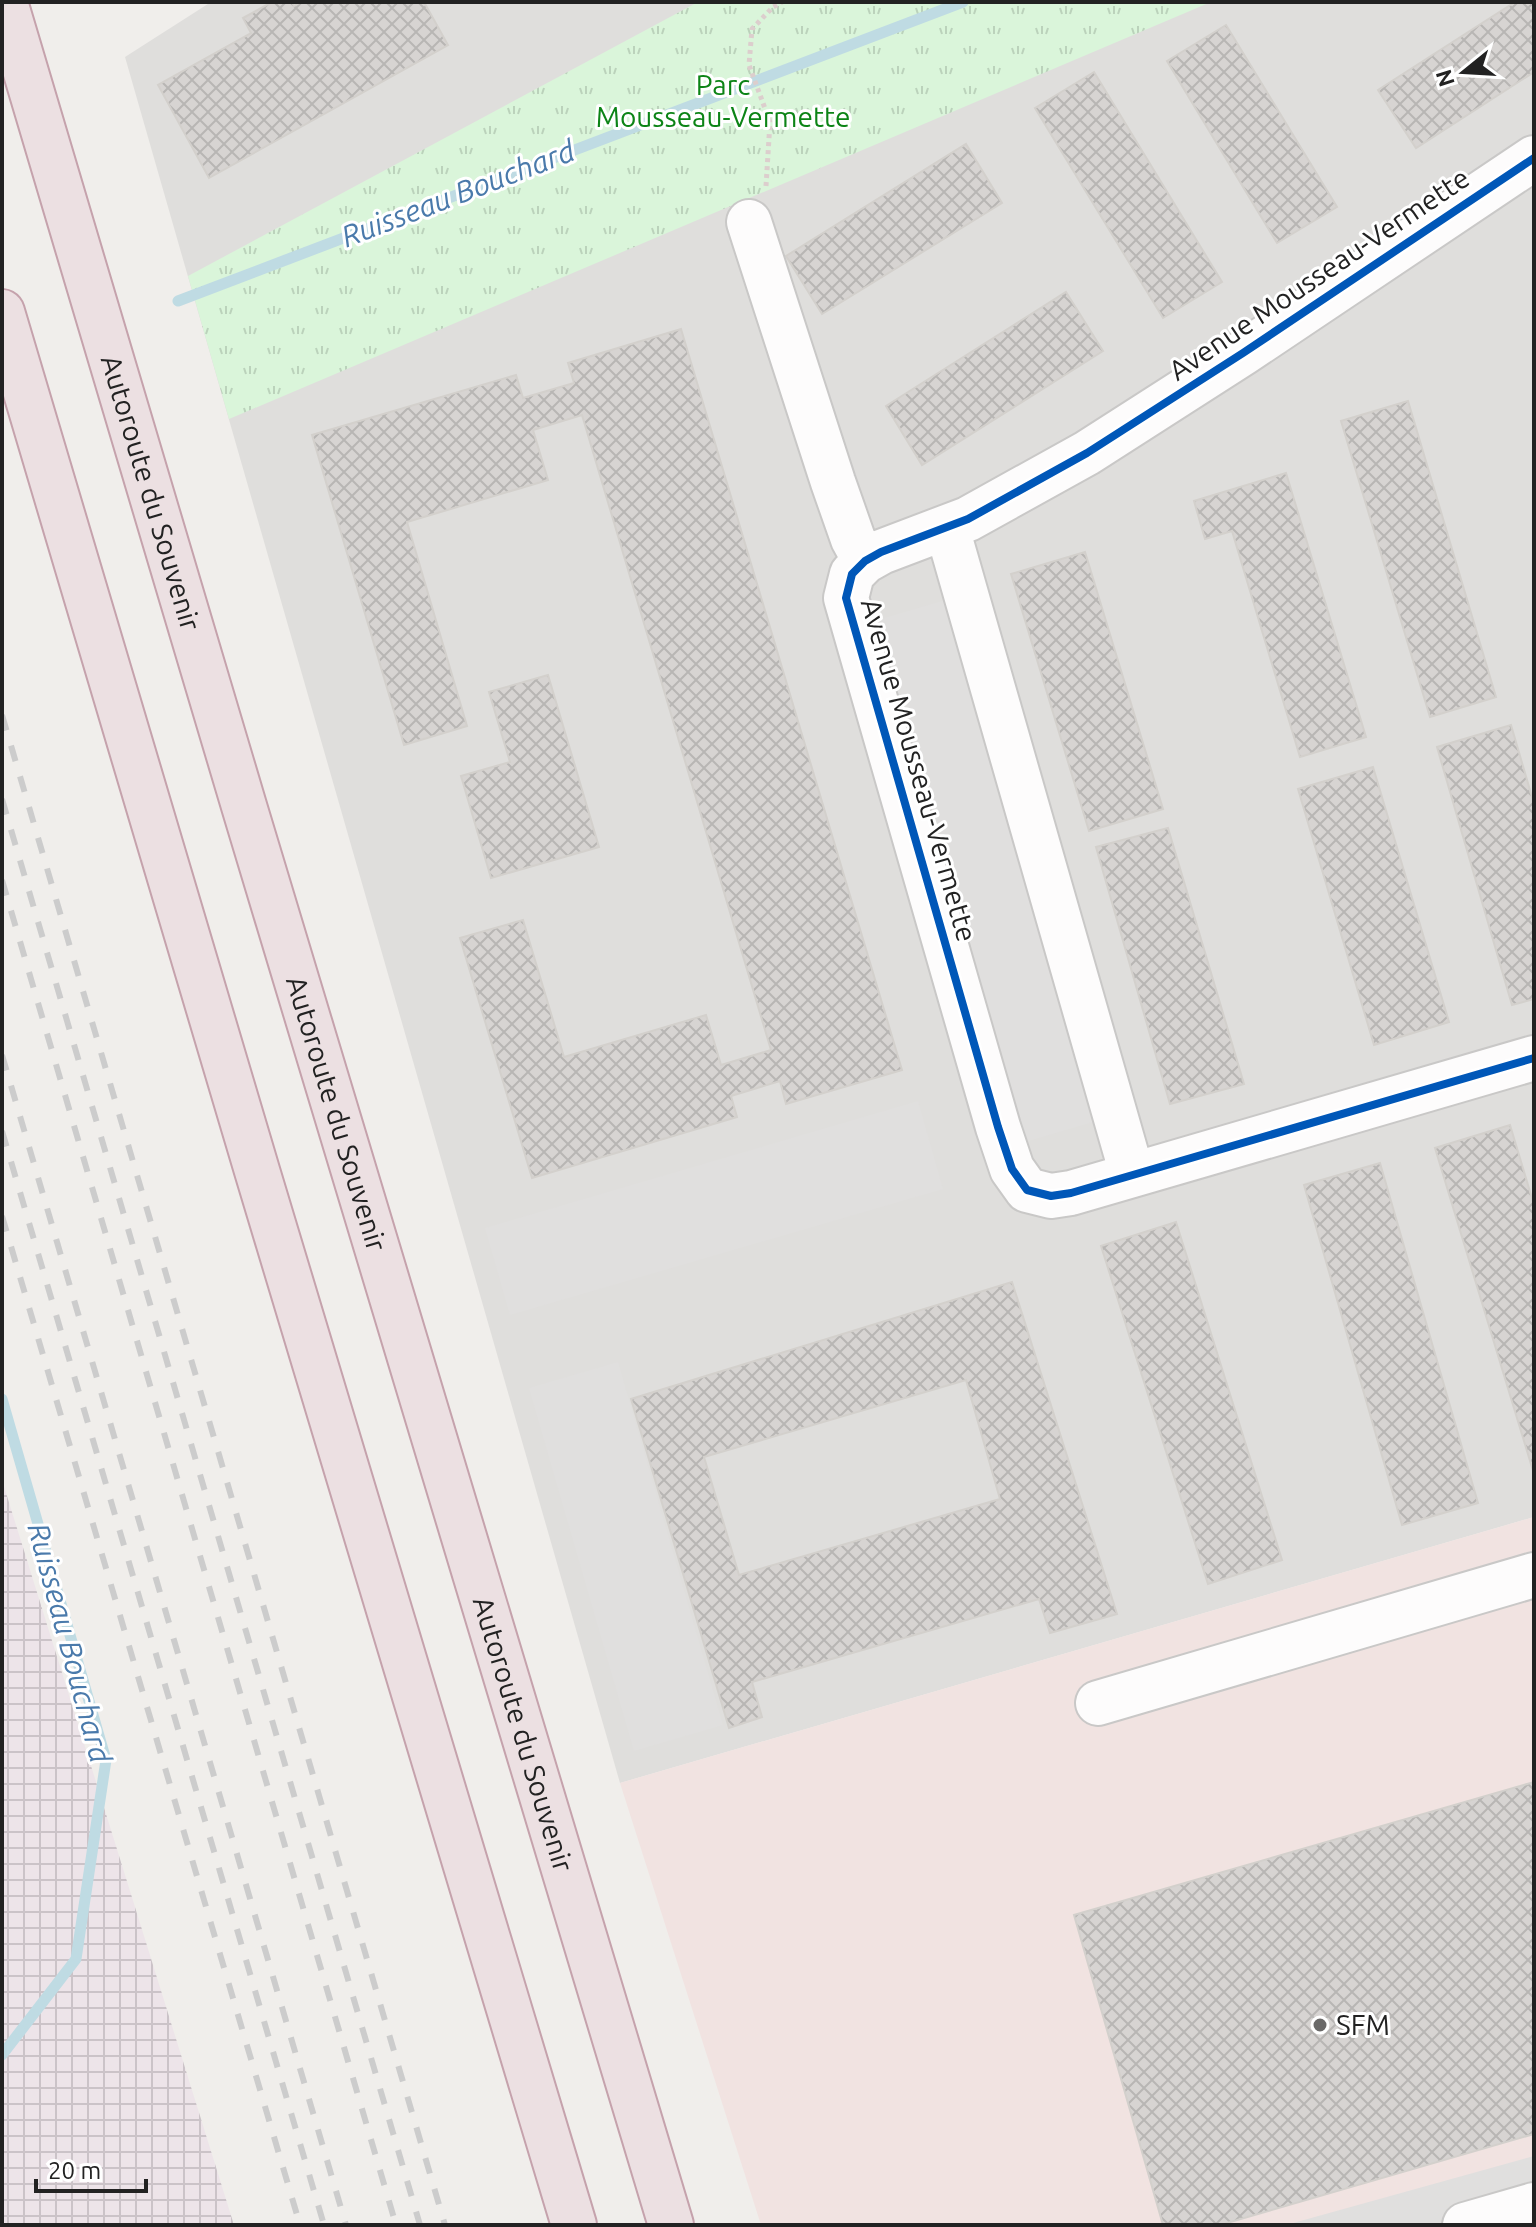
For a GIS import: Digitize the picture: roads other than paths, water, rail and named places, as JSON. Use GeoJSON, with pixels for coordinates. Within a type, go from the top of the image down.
{"type":"FeatureCollection","features":[{"type":"Feature","properties":{"kind":"highway","name":"Autoroute du Souvenir"},"geometry":{"type":"LineString","coordinates":[[5,2],[671,2225]]}},
{"type":"Feature","properties":{"kind":"highway"},"geometry":{"type":"LineString","coordinates":[[2,312],[204,1001],[376,1561],[574,2225]]}},
{"type":"Feature","properties":{"kind":"street","name":"Avenue Mousseau-Vermette"},"geometry":{"type":"LineString","coordinates":[[1534,158],[1111,439],[995,505],[865,561],[852,574],[846,598],[1012,1169],[1027,1190],[1051,1196],[1534,1058]]}},
{"type":"Feature","properties":{"kind":"street"},"geometry":{"type":"LineString","coordinates":[[749,222],[838,497],[853,539],[865,561]]}},
{"type":"Feature","properties":{"kind":"street"},"geometry":{"type":"LineString","coordinates":[[947,528],[1132,1174]]}},
{"type":"Feature","properties":{"kind":"street"},"geometry":{"type":"LineString","coordinates":[[1098,1703],[1534,1575]]}},
{"type":"Feature","properties":{"kind":"street"},"geometry":{"type":"LineString","coordinates":[[1465,2225],[1534,2205]]}},
{"type":"Feature","properties":{"kind":"waterway","name":"Ruisseau Bouchard"},"geometry":{"type":"LineString","coordinates":[[178,301],[963,2]]}},
{"type":"Feature","properties":{"kind":"waterway","name":"Ruisseau Bouchard"},"geometry":{"type":"LineString","coordinates":[[2,1399],[106,1760],[76,1959],[2,2055]]}},
{"type":"Feature","properties":{"kind":"railway"},"geometry":{"type":"LineString","coordinates":[[2,715],[445,2225]]}},
{"type":"Feature","properties":{"kind":"railway"},"geometry":{"type":"LineString","coordinates":[[2,799],[420,2225]]}},
{"type":"Feature","properties":{"kind":"railway"},"geometry":{"type":"LineString","coordinates":[[2,880],[396,2225]]}},
{"type":"Feature","properties":{"kind":"railway"},"geometry":{"type":"LineString","coordinates":[[2,1055],[346,2225]]}},
{"type":"Feature","properties":{"kind":"railway"},"geometry":{"type":"LineString","coordinates":[[2,1131],[324,2225]]}},
{"type":"Feature","properties":{"kind":"railway"},"geometry":{"type":"LineString","coordinates":[[2,1216],[300,2225]]}},
{"type":"Feature","properties":{"kind":"place","name":"SFM"},"geometry":{"type":"Point","coordinates":[1320,2025]}},
{"type":"Feature","properties":{"kind":"park label","name":"Parc Mousseau-Vermette"},"geometry":{"type":"Point","coordinates":[723,101]}}]}
